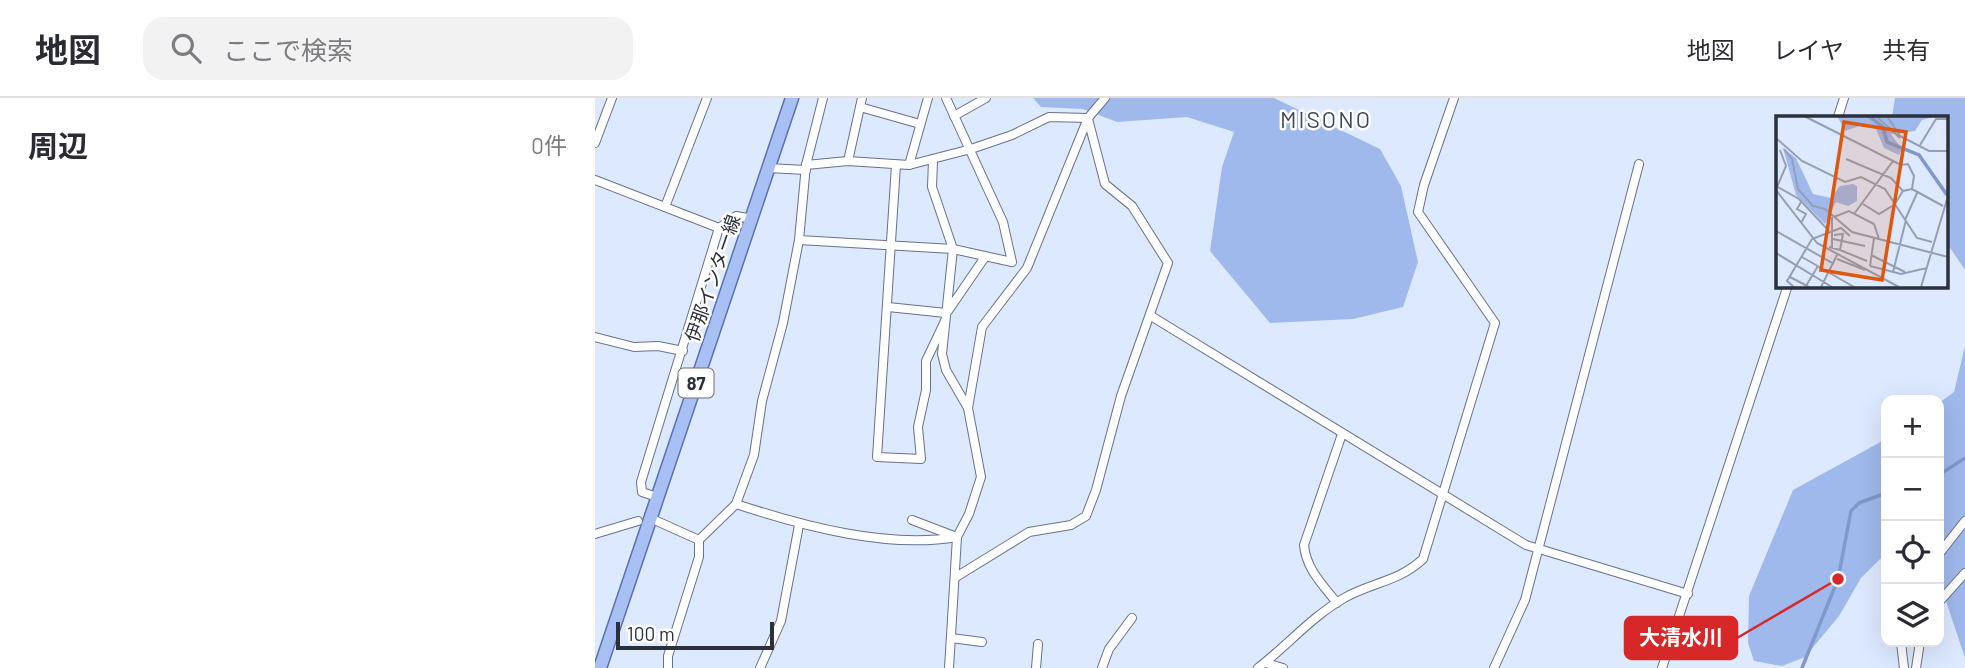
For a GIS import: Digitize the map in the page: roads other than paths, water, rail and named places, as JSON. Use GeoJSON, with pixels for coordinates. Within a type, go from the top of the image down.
{"type":"FeatureCollection","features":[{"type":"Feature","properties":{"kind":"main road","name":"伊那インター線"},"geometry":{"type":"LineString","coordinates":[[600,668],[644,519],[657,497],[792,98]]}},
{"type":"Feature","properties":{"kind":"street"},"geometry":{"type":"LineString","coordinates":[[595,143],[612,98]]}},
{"type":"Feature","properties":{"kind":"street"},"geometry":{"type":"LineString","coordinates":[[665,207],[707,98]]}},
{"type":"Feature","properties":{"kind":"street"},"geometry":{"type":"LineString","coordinates":[[668,668],[668,656],[699,557],[699,540],[736,504],[754,455],[762,401],[783,323],[799,240],[806,168],[823,98]]}},
{"type":"Feature","properties":{"kind":"street"},"geometry":{"type":"LineString","coordinates":[[908,165],[928,98]]}},
{"type":"Feature","properties":{"kind":"street"},"geometry":{"type":"LineString","coordinates":[[946,98],[1003,222],[1011,262]]}},
{"type":"Feature","properties":{"kind":"street"},"geometry":{"type":"LineString","coordinates":[[954,116],[986,98]]}},
{"type":"Feature","properties":{"kind":"street"},"geometry":{"type":"LineString","coordinates":[[968,408],[982,327],[1027,268],[1088,118],[1105,98]]}},
{"type":"Feature","properties":{"kind":"street"},"geometry":{"type":"LineString","coordinates":[[1262,666],[1301,627],[1337,603],[1406,575],[1423,559],[1495,323],[1418,212],[1424,185],[1454,98]]}},
{"type":"Feature","properties":{"kind":"street"},"geometry":{"type":"LineString","coordinates":[[1838,116],[1844,98]]}},
{"type":"Feature","properties":{"kind":"street"},"geometry":{"type":"LineString","coordinates":[[848,161],[861,103],[920,124]]}},
{"type":"Feature","properties":{"kind":"street"},"geometry":{"type":"LineString","coordinates":[[768,168],[806,168],[848,161],[908,165],[933,161],[971,149],[1012,135],[1049,117],[1088,118]]}},
{"type":"Feature","properties":{"kind":"street"},"geometry":{"type":"LineString","coordinates":[[956,577],[1029,532],[1071,525],[1086,516],[1096,490],[1121,396],[1168,263],[1132,206],[1105,184],[1088,118]]}},
{"type":"Feature","properties":{"kind":"street"},"geometry":{"type":"LineString","coordinates":[[933,161],[932,187],[953,249],[942,354],[946,370],[968,408],[981,477],[969,514],[957,537],[949,668]]}},
{"type":"Feature","properties":{"kind":"street"},"geometry":{"type":"LineString","coordinates":[[1495,668],[1525,600],[1639,164]]}},
{"type":"Feature","properties":{"kind":"street"},"geometry":{"type":"LineString","coordinates":[[896,165],[877,457],[921,459],[918,427],[926,390],[926,361],[945,317],[985,257]]}},
{"type":"Feature","properties":{"kind":"street"},"geometry":{"type":"LineString","coordinates":[[595,180],[719,228]]}},
{"type":"Feature","properties":{"kind":"street"},"geometry":{"type":"LineString","coordinates":[[657,497],[642,492],[641,482],[719,228],[736,216],[753,219]]}},
{"type":"Feature","properties":{"kind":"street"},"geometry":{"type":"LineString","coordinates":[[799,240],[953,249],[1027,268]]}},
{"type":"Feature","properties":{"kind":"street"},"geometry":{"type":"LineString","coordinates":[[1662,668],[1787,287]]}},
{"type":"Feature","properties":{"kind":"street"},"geometry":{"type":"LineString","coordinates":[[888,307],[945,317]]}},
{"type":"Feature","properties":{"kind":"street"},"geometry":{"type":"LineString","coordinates":[[1151,316],[1342,435],[1443,492],[1537,550],[1688,594]]}},
{"type":"Feature","properties":{"kind":"street"},"geometry":{"type":"LineString","coordinates":[[595,337],[634,347],[658,346],[683,351]]}},
{"type":"Feature","properties":{"kind":"street"},"geometry":{"type":"LineString","coordinates":[[1337,603],[1311,570],[1305,558],[1304,545],[1342,435]]}},
{"type":"Feature","properties":{"kind":"street"},"geometry":{"type":"LineString","coordinates":[[736,504],[799,525],[923,543],[957,537]]}},
{"type":"Feature","properties":{"kind":"street"},"geometry":{"type":"LineString","coordinates":[[595,534],[644,519],[699,540]]}},
{"type":"Feature","properties":{"kind":"street"},"geometry":{"type":"LineString","coordinates":[[912,520],[957,537]]}},
{"type":"Feature","properties":{"kind":"street"},"geometry":{"type":"LineString","coordinates":[[1944,548],[1965,521]]}},
{"type":"Feature","properties":{"kind":"street"},"geometry":{"type":"LineString","coordinates":[[759,668],[781,621],[799,525]]}},
{"type":"Feature","properties":{"kind":"street"},"geometry":{"type":"LineString","coordinates":[[1944,596],[1965,573]]}},
{"type":"Feature","properties":{"kind":"street"},"geometry":{"type":"LineString","coordinates":[[1101,668],[1109,649],[1132,618]]}},
{"type":"Feature","properties":{"kind":"street"},"geometry":{"type":"LineString","coordinates":[[951,638],[982,642]]}},
{"type":"Feature","properties":{"kind":"street"},"geometry":{"type":"LineString","coordinates":[[1036,668],[1038,644]]}},
{"type":"Feature","properties":{"kind":"street"},"geometry":{"type":"LineString","coordinates":[[1902,647],[1904,668]]}},
{"type":"Feature","properties":{"kind":"street"},"geometry":{"type":"LineString","coordinates":[[1916,668],[1919,647]]}},
{"type":"Feature","properties":{"kind":"street"},"geometry":{"type":"LineString","coordinates":[[1262,666],[1283,668]]}},
{"type":"Feature","properties":{"kind":"waterway"},"geometry":{"type":"LineString","coordinates":[[1944,472],[1965,458]]}},
{"type":"Feature","properties":{"kind":"waterway"},"geometry":{"type":"LineString","coordinates":[[1802,668],[1838,579],[1851,511],[1859,503],[1881,495]]}},
{"type":"Feature","properties":{"kind":"place","name":"大清水川"},"geometry":{"type":"Point","coordinates":[1838,579]}},
{"type":"Feature","properties":{"kind":"district","name":"MISONO"},"geometry":{"type":"Point","coordinates":[1326,119]}}]}
